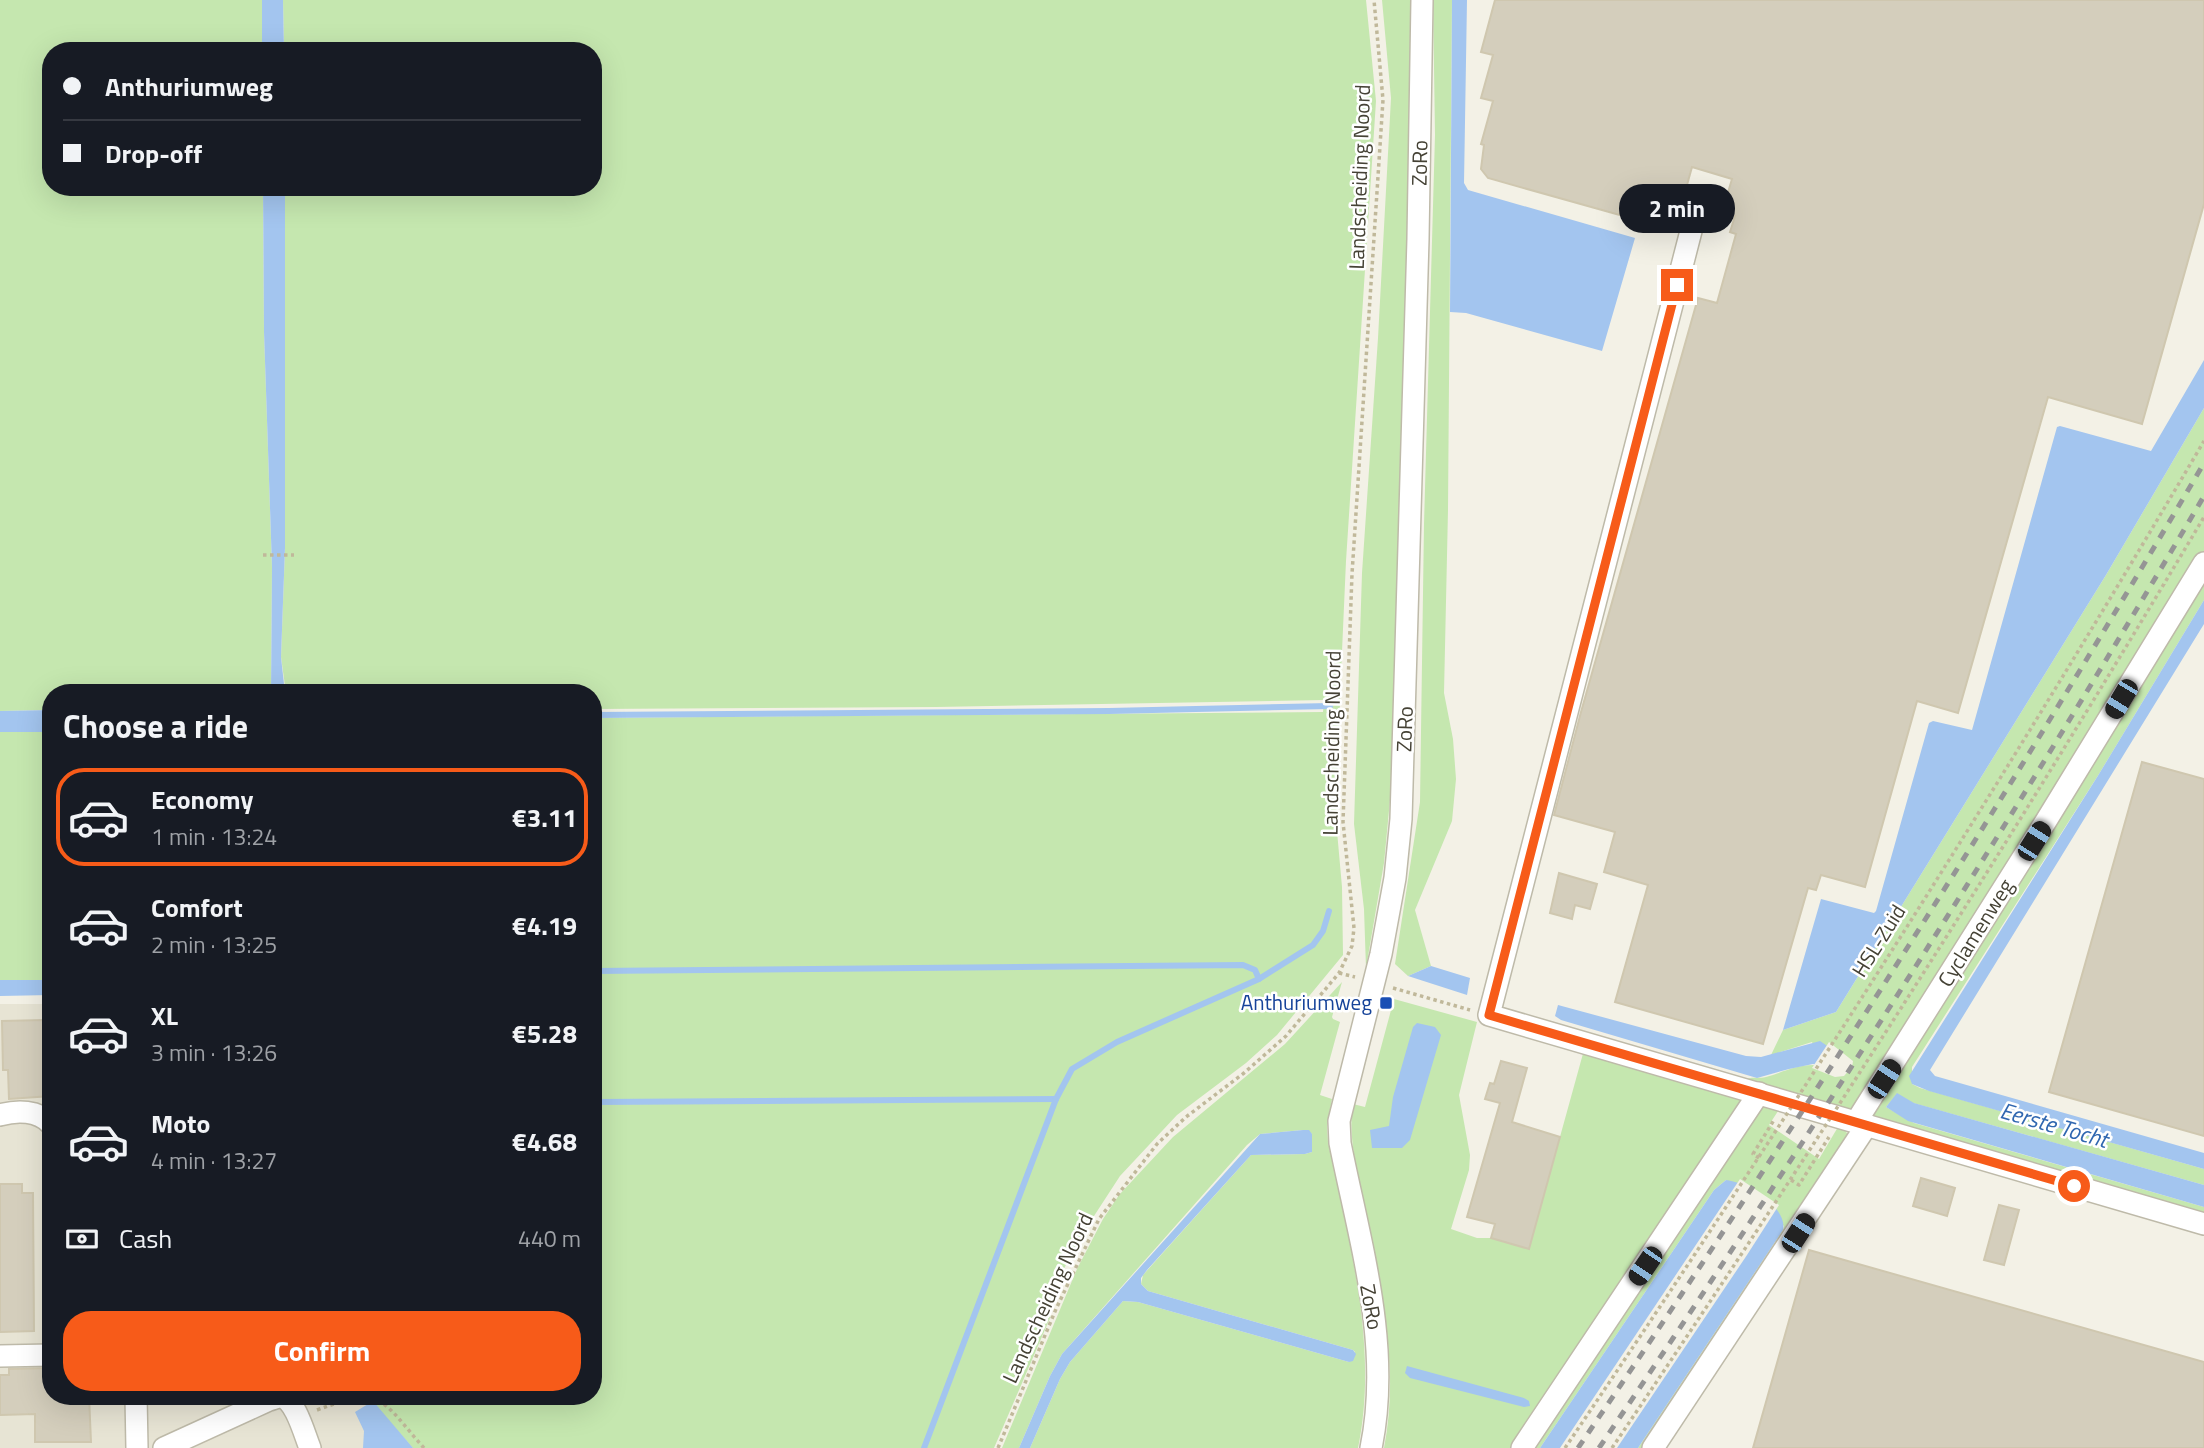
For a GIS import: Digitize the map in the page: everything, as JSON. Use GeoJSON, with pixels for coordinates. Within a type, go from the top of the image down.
{"type":"FeatureCollection","features":[{"type":"Feature","properties":{"kind":"street","name":"ZoRo"},"geometry":{"type":"LineString","coordinates":[[1371,1448],[1379,1394],[1377,1338],[1339,1129],[1343,1102],[1375,983],[1395,878],[1404,752],[1419,226],[1422,0]]}},
{"type":"Feature","properties":{"kind":"street"},"geometry":{"type":"LineString","coordinates":[[1691,231],[1489,1015],[2204,1224]]}},
{"type":"Feature","properties":{"kind":"street","name":"Cyclamenweg"},"geometry":{"type":"LineString","coordinates":[[1653,1448],[1862,1124],[2204,563]]}},
{"type":"Feature","properties":{"kind":"street"},"geometry":{"type":"LineString","coordinates":[[1522,1448],[1759,1093]]}},
{"type":"Feature","properties":{"kind":"street"},"geometry":{"type":"LineString","coordinates":[[0,1115],[13,1112],[37,1114],[42,1117]]}},
{"type":"Feature","properties":{"kind":"street"},"geometry":{"type":"LineString","coordinates":[[0,1356],[42,1355]]}},
{"type":"Feature","properties":{"kind":"street"},"geometry":{"type":"LineString","coordinates":[[136,1405],[137,1448]]}},
{"type":"Feature","properties":{"kind":"street"},"geometry":{"type":"LineString","coordinates":[[164,1448],[258,1405]]}},
{"type":"Feature","properties":{"kind":"street"},"geometry":{"type":"LineString","coordinates":[[292,1405],[310,1448]]}},
{"type":"Feature","properties":{"kind":"path","name":"Landscheiding Noord"},"geometry":{"type":"LineString","coordinates":[[998,1448],[1056,1309],[1099,1219],[1157,1144],[1286,1036],[1339,973],[1350,954],[1354,928],[1343,821],[1352,574],[1382,100],[1374,0]]}},
{"type":"Feature","properties":{"kind":"path","name":"HSL-Zuid"},"geometry":{"type":"LineString","coordinates":[[1565,1448],[1759,1158],[2004,773],[2204,441]]}},
{"type":"Feature","properties":{"kind":"path"},"geometry":{"type":"LineString","coordinates":[[1612,1448],[1790,1180],[1978,887],[2204,517]]}},
{"type":"Feature","properties":{"kind":"path"},"geometry":{"type":"LineString","coordinates":[[263,555],[294,555]]}},
{"type":"Feature","properties":{"kind":"path"},"geometry":{"type":"LineString","coordinates":[[1339,973],[1489,1015]]}},
{"type":"Feature","properties":{"kind":"path"},"geometry":{"type":"LineString","coordinates":[[1759,1158],[1753,1154],[1773,1123]]}},
{"type":"Feature","properties":{"kind":"path"},"geometry":{"type":"LineString","coordinates":[[1790,1180],[1799,1185],[1818,1155]]}},
{"type":"Feature","properties":{"kind":"path"},"geometry":{"type":"LineString","coordinates":[[298,1417],[330,1405]]}},
{"type":"Feature","properties":{"kind":"path"},"geometry":{"type":"LineString","coordinates":[[386,1405],[424,1448]]}},
{"type":"Feature","properties":{"kind":"shaded area"},"geometry":{"type":"Polygon","coordinates":[[[0,1004],[42,1004],[42,1405],[438,1405],[474,1448],[0,1448],[0,1004]]]}},
{"type":"Feature","properties":{"kind":"green space"},"geometry":{"type":"Polygon","coordinates":[[[0,0],[262,0],[262,42],[42,42],[42,196],[263,196],[264,332],[272,567],[271,684],[42,684],[42,710],[0,711],[0,0]]]}},
{"type":"Feature","properties":{"kind":"green space"},"geometry":{"type":"Polygon","coordinates":[[[283,0],[1366,0],[1376,101],[1341,674],[1336,820],[1342,887],[1343,955],[1277,1035],[1246,1063],[1177,1115],[1120,1176],[1081,1236],[1056,1284],[1050,1318],[994,1448],[413,1448],[375,1405],[602,1405],[602,718],[1323,712],[1324,700],[936,707],[602,709],[602,684],[285,684],[281,657],[285,548],[285,196],[602,196],[602,42],[284,42],[283,0]]]}},
{"type":"Feature","properties":{"kind":"green space"},"geometry":{"type":"Polygon","coordinates":[[[1382,0],[1411,0],[1408,235],[1392,779],[1384,863],[1366,968],[1364,909],[1354,824],[1362,573],[1391,98],[1382,0]]]}},
{"type":"Feature","properties":{"kind":"green space"},"geometry":{"type":"Polygon","coordinates":[[[1433,0],[1452,0],[1444,693],[1453,739],[1456,779],[1452,821],[1415,910],[1431,966],[1408,976],[1395,964],[1420,802],[1424,524],[1435,135],[1433,0]]]}},
{"type":"Feature","properties":{"kind":"green space"},"geometry":{"type":"Polygon","coordinates":[[[2204,408],[2204,600],[2099,774],[1912,1067],[1912,1084],[2204,1169],[2204,1185],[1913,1103],[1897,1094],[1886,1107],[1914,1123],[2204,1207],[2204,1213],[1744,1080],[1766,1077],[1800,1066],[1822,1066],[1812,1042],[1771,1055],[1783,1030],[1836,1012],[2106,575],[2204,408]]]}},
{"type":"Feature","properties":{"kind":"green space"},"geometry":{"type":"Polygon","coordinates":[[[0,732],[42,732],[42,980],[0,980],[0,732]]]}},
{"type":"Feature","properties":{"kind":"green space"},"geometry":{"type":"Polygon","coordinates":[[[1342,982],[1332,1017],[1340,1022],[1320,1095],[1332,1099],[1327,1126],[1328,1142],[1359,1294],[1365,1371],[1364,1410],[1358,1448],[1030,1448],[1070,1362],[1123,1301],[1138,1302],[1349,1362],[1355,1352],[1353,1350],[1148,1291],[1141,1284],[1143,1275],[1251,1155],[1312,1152],[1312,1134],[1303,1130],[1260,1134],[1247,1145],[1062,1354],[1019,1448],[1002,1448],[1077,1269],[1119,1195],[1173,1137],[1285,1044],[1342,982]]]}},
{"type":"Feature","properties":{"kind":"green space"},"geometry":{"type":"Polygon","coordinates":[[[1394,999],[1477,1022],[1459,1095],[1470,1155],[1469,1170],[1451,1229],[1477,1238],[1491,1238],[1529,1249],[1584,1050],[1745,1098],[1515,1448],[1384,1448],[1390,1388],[1389,1358],[1377,1269],[1354,1157],[1352,1117],[1353,1104],[1365,1107],[1394,999]]]}},
{"type":"Feature","properties":{"kind":"green space"},"geometry":{"type":"Polygon","coordinates":[[[1761,1108],[1780,1108],[1769,1125],[1819,1159],[1838,1127],[1843,1127],[1850,1138],[1649,1448],[1638,1448],[1783,1230],[1784,1226],[1726,1180],[1714,1190],[1540,1448],[1528,1448],[1761,1108]]]}},
{"type":"Feature","properties":{"kind":"water"},"geometry":{"type":"Polygon","coordinates":[[[262,0],[283,0],[284,42],[262,42],[262,0]]]}},
{"type":"Feature","properties":{"kind":"water"},"geometry":{"type":"Polygon","coordinates":[[[1452,0],[1467,0],[1464,183],[1468,190],[1635,238],[1602,351],[1466,313],[1450,312],[1452,0]]]}},
{"type":"Feature","properties":{"kind":"water"},"geometry":{"type":"Polygon","coordinates":[[[263,196],[285,196],[285,548],[281,657],[284,684],[271,684],[272,567],[264,332],[263,196]]]}},
{"type":"Feature","properties":{"kind":"water"},"geometry":{"type":"Polygon","coordinates":[[[2204,360],[2204,408],[2106,575],[1836,1012],[1783,1030],[1821,899],[1874,913],[1876,911],[1929,723],[1933,721],[1972,730],[2057,427],[2151,451],[2204,360]]]}},
{"type":"Feature","properties":{"kind":"water","name":"Eerste Tocht"},"geometry":{"type":"Polygon","coordinates":[[[2204,600],[2204,624],[1930,1070],[1935,1076],[2204,1153],[2204,1169],[1929,1091],[1912,1084],[1909,1076],[2099,774],[2204,600]]]}},
{"type":"Feature","properties":{"kind":"water"},"geometry":{"type":"Polygon","coordinates":[[[42,710],[42,732],[0,732],[0,711],[42,710]]]}},
{"type":"Feature","properties":{"kind":"water"},"geometry":{"type":"Polygon","coordinates":[[[1431,966],[1470,978],[1467,995],[1408,976],[1431,966]]]}},
{"type":"Feature","properties":{"kind":"water"},"geometry":{"type":"Polygon","coordinates":[[[0,980],[42,980],[42,995],[0,996],[0,980]]]}},
{"type":"Feature","properties":{"kind":"water"},"geometry":{"type":"Polygon","coordinates":[[[1558,1005],[1746,1056],[1761,1057],[1820,1041],[1848,1060],[1822,1066],[1813,1064],[1757,1078],[1561,1020],[1555,1016],[1558,1005]]]}},
{"type":"Feature","properties":{"kind":"water"},"geometry":{"type":"Polygon","coordinates":[[[1417,1023],[1435,1027],[1441,1035],[1410,1140],[1402,1148],[1372,1148],[1370,1130],[1389,1126],[1393,1097],[1413,1027],[1417,1023]]]}},
{"type":"Feature","properties":{"kind":"water"},"geometry":{"type":"Polygon","coordinates":[[[1897,1093],[1914,1103],[2204,1185],[2204,1207],[1908,1121],[1886,1107],[1897,1093]]]}},
{"type":"Feature","properties":{"kind":"water"},"geometry":{"type":"Polygon","coordinates":[[[1309,1130],[1312,1134],[1312,1152],[1251,1155],[1147,1270],[1141,1278],[1141,1284],[1148,1291],[1353,1350],[1356,1354],[1353,1361],[1138,1302],[1123,1301],[1070,1362],[1030,1448],[1019,1448],[1062,1354],[1260,1134],[1309,1130]]]}},
{"type":"Feature","properties":{"kind":"water"},"geometry":{"type":"Polygon","coordinates":[[[1726,1180],[1744,1185],[1764,1197],[1779,1213],[1783,1230],[1638,1448],[1540,1448],[1714,1190],[1726,1180]]]}},
{"type":"Feature","properties":{"kind":"water"},"geometry":{"type":"Polygon","coordinates":[[[1407,1366],[1524,1398],[1529,1401],[1530,1406],[1524,1407],[1410,1378],[1405,1373],[1407,1366]]]}},
{"type":"Feature","properties":{"kind":"water"},"geometry":{"type":"Polygon","coordinates":[[[366,1405],[376,1405],[413,1448],[363,1448],[364,1431],[355,1412],[366,1405]]]}},
{"type":"Feature","properties":{"kind":"pier"},"geometry":{"type":"Polygon","coordinates":[[[1829,1042],[1853,1061],[1852,1067],[1844,1076],[1835,1077],[1812,1068],[1829,1042]]]}},
{"type":"Feature","properties":{"kind":"pier"},"geometry":{"type":"Polygon","coordinates":[[[1740,1179],[1779,1205],[1747,1255],[1617,1448],[1560,1448],[1740,1179]]]}},
{"type":"Feature","properties":{"kind":"building"},"geometry":{"type":"Polygon","coordinates":[[[1495,0],[2204,0],[2204,204],[2142,424],[2048,397],[1958,713],[1917,701],[1865,887],[1821,875],[1816,890],[1808,888],[1763,1044],[1615,1002],[1648,885],[1604,872],[1615,832],[1554,815],[1698,298],[1717,303],[1736,234],[1730,232],[1735,216],[1722,213],[1732,179],[1692,167],[1680,210],[1640,198],[1634,219],[1488,178],[1481,169],[1484,145],[1481,144],[1493,101],[1481,98],[1493,55],[1481,52],[1495,0]]]}},
{"type":"Feature","properties":{"kind":"building"},"geometry":{"type":"Polygon","coordinates":[[[2142,762],[2204,779],[2204,1136],[2049,1092],[2142,762]]]}},
{"type":"Feature","properties":{"kind":"building"},"geometry":{"type":"Polygon","coordinates":[[[1559,873],[1597,884],[1590,909],[1575,905],[1572,919],[1550,913],[1559,873]]]}},
{"type":"Feature","properties":{"kind":"building"},"geometry":{"type":"Polygon","coordinates":[[[42,1020],[42,1097],[9,1099],[8,1070],[3,1070],[2,1021],[42,1020]]]}},
{"type":"Feature","properties":{"kind":"building"},"geometry":{"type":"Polygon","coordinates":[[[1501,1061],[1527,1068],[1512,1122],[1560,1137],[1529,1249],[1491,1238],[1495,1224],[1467,1217],[1500,1103],[1485,1099],[1490,1083],[1494,1084],[1501,1061]]]}},
{"type":"Feature","properties":{"kind":"building"},"geometry":{"type":"Polygon","coordinates":[[[1921,1178],[1955,1188],[1947,1216],[1913,1206],[1921,1178]]]}},
{"type":"Feature","properties":{"kind":"building"},"geometry":{"type":"Polygon","coordinates":[[[0,1184],[22,1184],[22,1193],[33,1193],[34,1331],[0,1332],[0,1184]]]}},
{"type":"Feature","properties":{"kind":"building"},"geometry":{"type":"Polygon","coordinates":[[[1999,1205],[2019,1210],[2004,1265],[1984,1260],[1999,1205]]]}},
{"type":"Feature","properties":{"kind":"building"},"geometry":{"type":"Polygon","coordinates":[[[1809,1250],[2204,1362],[2204,1448],[1753,1448],[1809,1250]]]}},
{"type":"Feature","properties":{"kind":"building"},"geometry":{"type":"Polygon","coordinates":[[[42,1368],[42,1405],[89,1405],[91,1442],[35,1442],[35,1414],[0,1415],[0,1375],[9,1375],[9,1369],[42,1368]]]}},
{"type":"Feature","properties":{"kind":"waterway"},"geometry":{"type":"LineString","coordinates":[[602,715],[1109,711],[1330,706]]}},
{"type":"Feature","properties":{"kind":"waterway"},"geometry":{"type":"LineString","coordinates":[[924,1448],[1056,1099],[1072,1069],[1117,1042],[1259,979],[1313,945],[1323,931],[1329,911]]}},
{"type":"Feature","properties":{"kind":"waterway"},"geometry":{"type":"LineString","coordinates":[[602,971],[1243,965],[1255,970],[1259,979]]}},
{"type":"Feature","properties":{"kind":"waterway"},"geometry":{"type":"LineString","coordinates":[[602,1102],[1056,1099]]}},
{"type":"Feature","properties":{"kind":"railway"},"geometry":{"type":"LineString","coordinates":[[1578,1448],[1899,960],[2054,713],[2204,463]]}},
{"type":"Feature","properties":{"kind":"railway"},"geometry":{"type":"LineString","coordinates":[[1599,1448],[1756,1214],[1909,977],[2059,738],[2204,496]]}},
{"type":"Feature","properties":{"kind":"place","name":"Anthuriumweg"},"geometry":{"type":"Point","coordinates":[1386,1003]}},
{"type":"Feature","properties":{"kind":"route"},"geometry":{"type":"LineString","coordinates":[[1677,285],[1489,1015],[2074,1186]]}}]}
